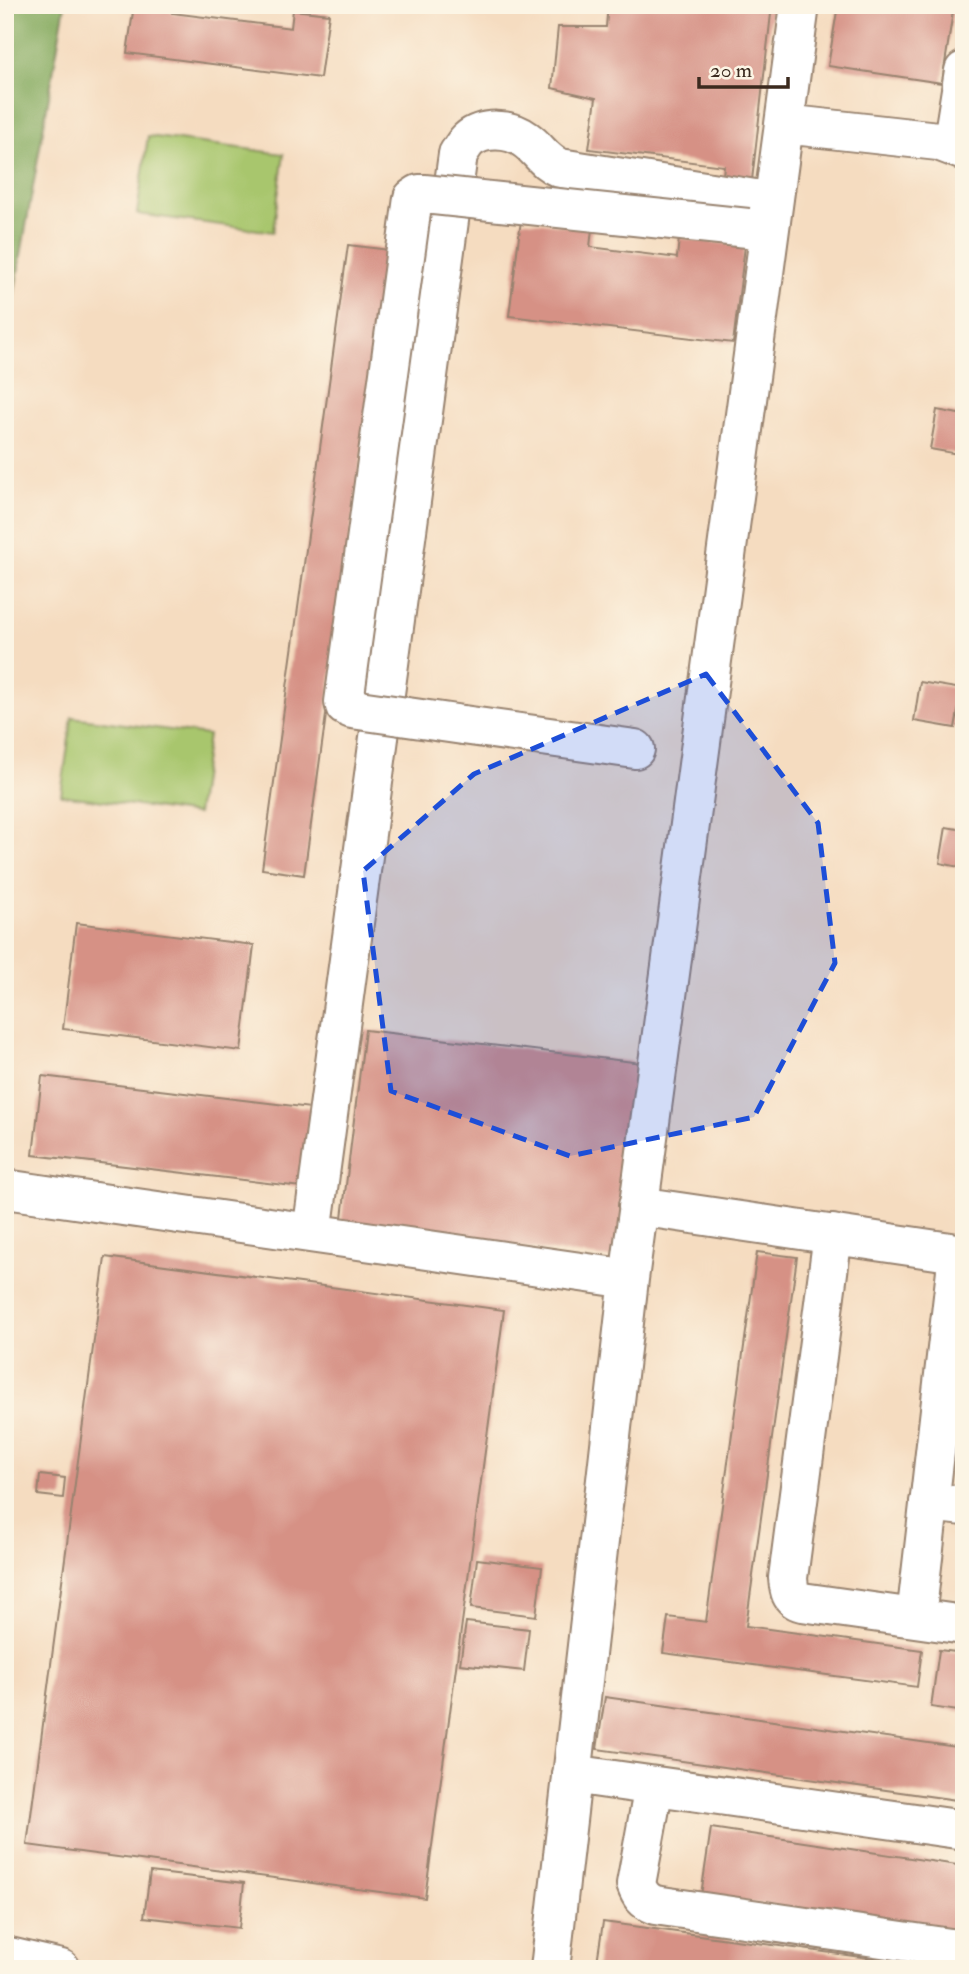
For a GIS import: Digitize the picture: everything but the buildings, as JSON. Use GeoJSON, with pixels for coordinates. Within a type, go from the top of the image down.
{"type":"FeatureCollection","features":[{"type":"Feature","properties":{"kind":"lane"},"geometry":{"type":"LineString","coordinates":[[550,1969],[638,1206],[764,220],[784,124],[800,5]]}},
{"type":"Feature","properties":{"kind":"lane"},"geometry":{"type":"LineString","coordinates":[[784,124],[937,141],[958,149],[964,71]]}},
{"type":"Feature","properties":{"kind":"lane"},"geometry":{"type":"LineString","coordinates":[[312,1233],[458,154],[468,140],[485,132],[504,131],[525,139],[548,163],[764,220]]}},
{"type":"Feature","properties":{"kind":"lane"},"geometry":{"type":"LineString","coordinates":[[635,749],[345,706],[413,198],[424,194],[764,220]]}},
{"type":"Feature","properties":{"kind":"lane"},"geometry":{"type":"LineString","coordinates":[[5,1189],[629,1279]]}},
{"type":"Feature","properties":{"kind":"lane"},"geometry":{"type":"LineString","coordinates":[[638,1206],[961,1253],[947,1504],[916,1618]]}},
{"type":"Feature","properties":{"kind":"lane"},"geometry":{"type":"LineString","coordinates":[[833,1234],[789,1587],[793,1597],[802,1602],[964,1625]]}},
{"type":"Feature","properties":{"kind":"lane"},"geometry":{"type":"LineString","coordinates":[[572,1774],[964,1830]]}},
{"type":"Feature","properties":{"kind":"lane"},"geometry":{"type":"LineString","coordinates":[[654,1786],[636,1884],[639,1893],[647,1902],[964,1950]]}},
{"type":"Feature","properties":{"kind":"lane"},"geometry":{"type":"LineString","coordinates":[[5,1956],[61,1969]]}},
{"type":"Feature","properties":{"kind":"highlighted area"},"geometry":{"type":"Polygon","coordinates":[[[706,674],[818,823],[835,963],[754,1117],[570,1156],[391,1091],[363,871],[474,774],[706,674]]]}},
{"type":"Feature","properties":{"kind":"green space"},"geometry":{"type":"Polygon","coordinates":[[[5,5],[65,5],[5,346],[5,5]]]}},
{"type":"Feature","properties":{"kind":"green space"},"geometry":{"type":"Polygon","coordinates":[[[148,136],[284,154],[273,232],[137,214],[148,136]]]}},
{"type":"Feature","properties":{"kind":"green space"},"geometry":{"type":"Polygon","coordinates":[[[72,717],[208,735],[197,814],[61,795],[72,717]]]}}]}
